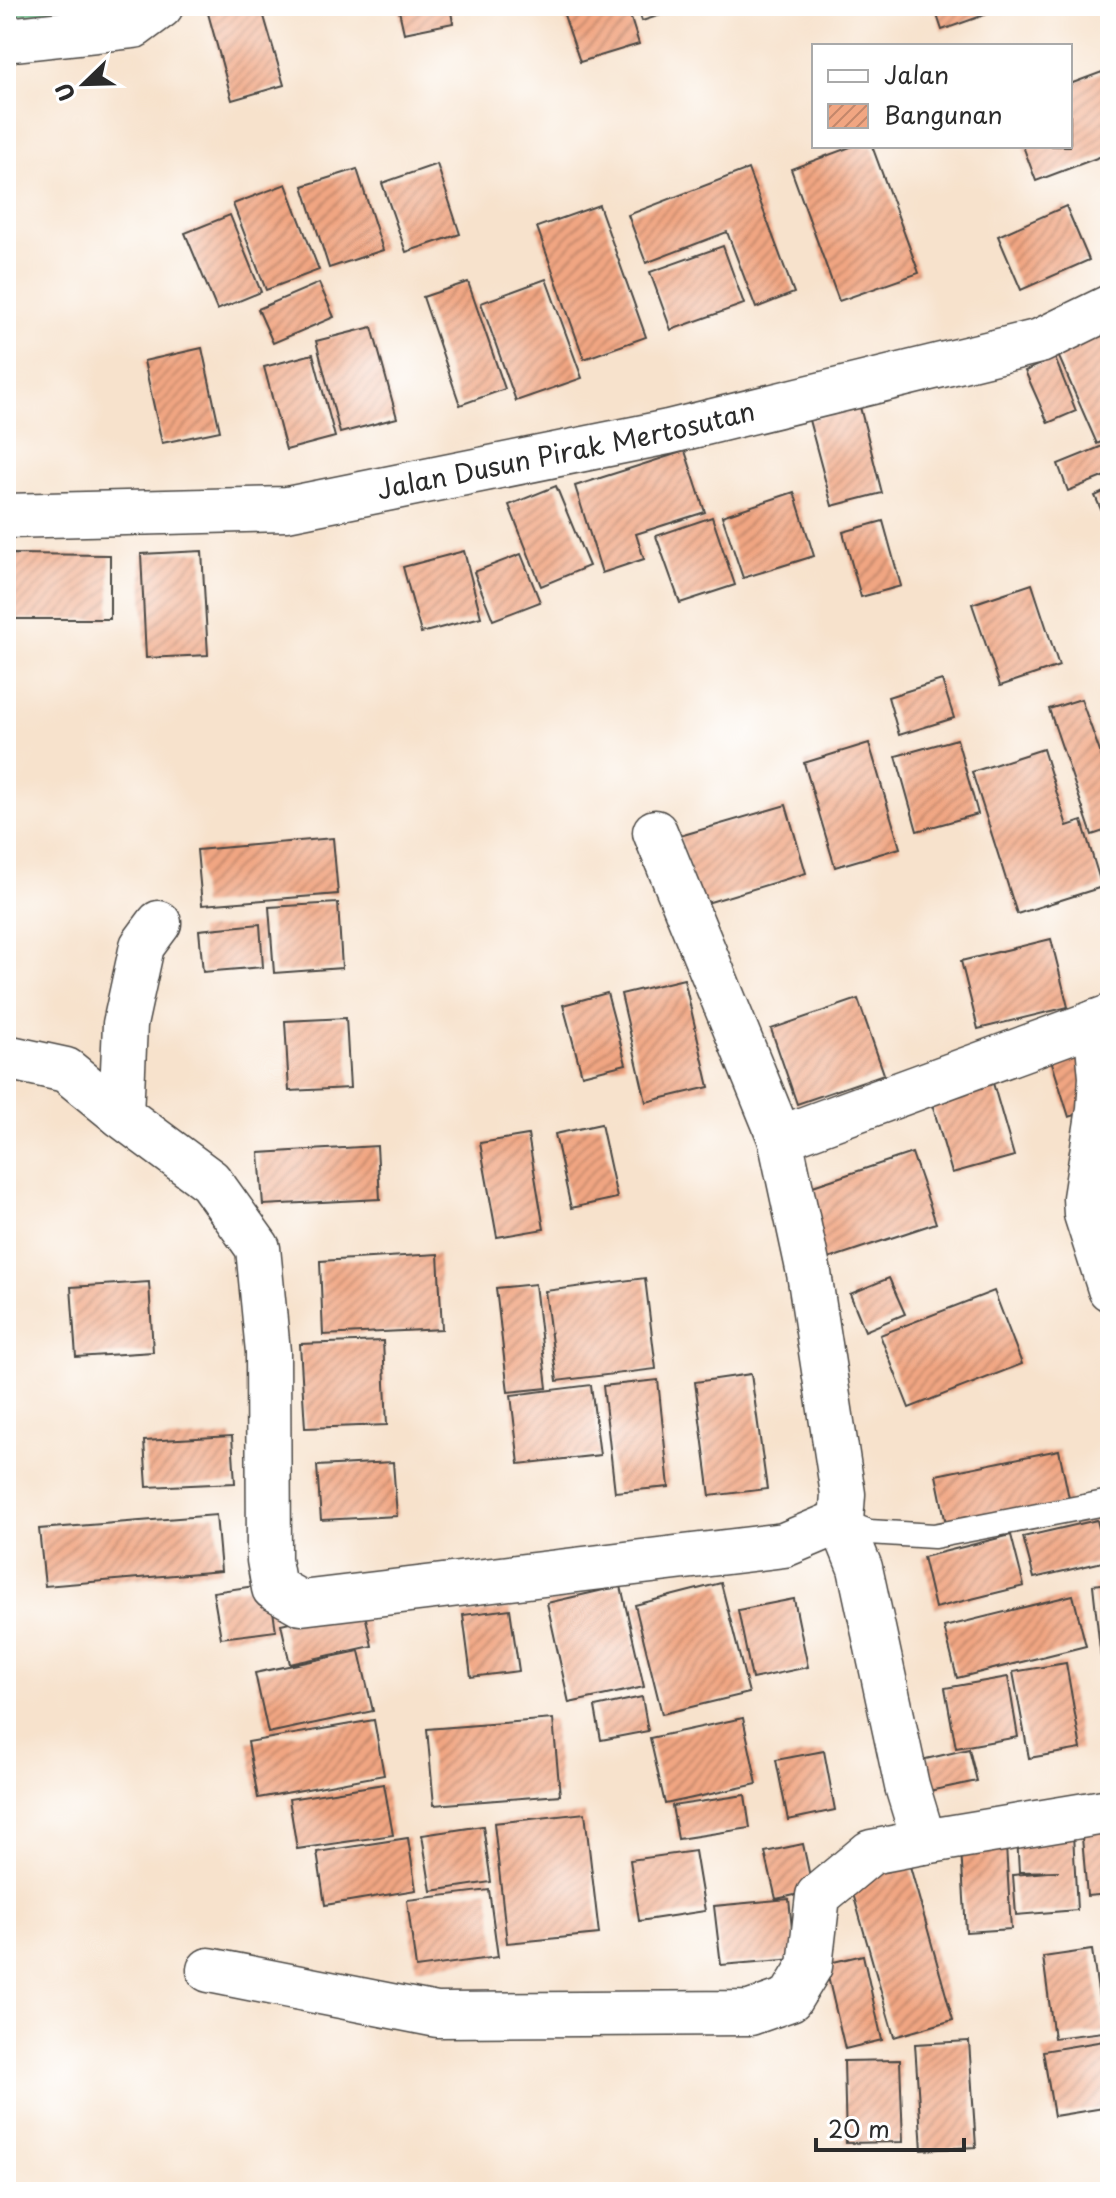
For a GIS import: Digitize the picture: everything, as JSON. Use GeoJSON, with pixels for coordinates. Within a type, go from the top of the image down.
{"type":"FeatureCollection","features":[{"type":"Feature","properties":{"kind":"street"},"geometry":{"type":"LineString","coordinates":[[6,40],[134,26],[161,6]]}},
{"type":"Feature","properties":{"kind":"street","name":"Jalan Dusun Pirak Mertosutan"},"geometry":{"type":"LineString","coordinates":[[6,516],[287,509],[684,429],[1040,341],[1110,307]]}},
{"type":"Feature","properties":{"kind":"street"},"geometry":{"type":"LineString","coordinates":[[655,832],[780,1138],[809,1273],[843,1494],[841,1521],[860,1568],[907,1786],[924,1842]]}},
{"type":"Feature","properties":{"kind":"street"},"geometry":{"type":"LineString","coordinates":[[121,1115],[125,1024],[142,946],[159,923]]}},
{"type":"Feature","properties":{"kind":"street"},"geometry":{"type":"LineString","coordinates":[[780,1138],[1103,1020],[1099,1109],[1085,1198],[1086,1214],[1110,1289]]}},
{"type":"Feature","properties":{"kind":"street"},"geometry":{"type":"LineString","coordinates":[[6,1057],[66,1070],[210,1181],[258,1248],[268,1352],[269,1560],[274,1588],[301,1603],[784,1545],[841,1521]]}},
{"type":"Feature","properties":{"kind":"street"},"geometry":{"type":"LineString","coordinates":[[209,1970],[437,2015],[750,2013],[790,1999],[810,1966],[818,1896],[871,1852],[1110,1811]]}},
{"type":"Feature","properties":{"kind":"lane"},"geometry":{"type":"LineString","coordinates":[[841,1521],[869,1532],[934,1536],[1110,1502]]}},
{"type":"Feature","properties":{"kind":"green space"},"geometry":{"type":"Polygon","coordinates":[[[6,6],[134,6],[6,33],[6,6]]]}},
{"type":"Feature","properties":{"kind":"building"},"geometry":{"type":"Polygon","coordinates":[[[206,6],[261,6],[284,85],[232,100],[206,6]]]}},
{"type":"Feature","properties":{"kind":"building"},"geometry":{"type":"Polygon","coordinates":[[[398,6],[450,6],[453,23],[404,33],[398,6]]]}},
{"type":"Feature","properties":{"kind":"building"},"geometry":{"type":"Polygon","coordinates":[[[561,6],[627,6],[639,44],[580,62],[561,6]]]}},
{"type":"Feature","properties":{"kind":"building"},"geometry":{"type":"Polygon","coordinates":[[[637,6],[686,6],[686,7],[642,21],[637,6]]]}},
{"type":"Feature","properties":{"kind":"building"},"geometry":{"type":"Polygon","coordinates":[[[934,6],[1010,6],[942,30],[934,6]]]}},
{"type":"Feature","properties":{"kind":"building"},"geometry":{"type":"Polygon","coordinates":[[[1102,72],[1110,94],[1110,153],[1036,181],[1024,148],[1072,148],[1072,83],[1102,72]]]}},
{"type":"Feature","properties":{"kind":"building"},"geometry":{"type":"Polygon","coordinates":[[[848,148],[873,148],[919,273],[839,301],[791,169],[848,148]]]}},
{"type":"Feature","properties":{"kind":"building"},"geometry":{"type":"Polygon","coordinates":[[[437,164],[460,234],[406,252],[382,183],[437,164]]]}},
{"type":"Feature","properties":{"kind":"building"},"geometry":{"type":"Polygon","coordinates":[[[357,169],[383,250],[329,268],[303,186],[357,169]]]}},
{"type":"Feature","properties":{"kind":"building"},"geometry":{"type":"Polygon","coordinates":[[[748,169],[794,293],[756,308],[727,232],[646,263],[628,215],[748,169]]]}},
{"type":"Feature","properties":{"kind":"building"},"geometry":{"type":"Polygon","coordinates":[[[286,184],[319,270],[266,290],[233,204],[286,184]]]}},
{"type":"Feature","properties":{"kind":"building"},"geometry":{"type":"Polygon","coordinates":[[[599,205],[646,337],[584,359],[537,227],[599,205]]]}},
{"type":"Feature","properties":{"kind":"building"},"geometry":{"type":"Polygon","coordinates":[[[1066,206],[1089,260],[1021,290],[998,236],[1066,206]]]}},
{"type":"Feature","properties":{"kind":"building"},"geometry":{"type":"Polygon","coordinates":[[[230,215],[261,292],[217,310],[185,233],[230,215]]]}},
{"type":"Feature","properties":{"kind":"building"},"geometry":{"type":"Polygon","coordinates":[[[723,246],[744,304],[671,330],[650,272],[723,246]]]}},
{"type":"Feature","properties":{"kind":"building"},"geometry":{"type":"Polygon","coordinates":[[[546,279],[582,378],[516,401],[481,303],[546,279]]]}},
{"type":"Feature","properties":{"kind":"building"},"geometry":{"type":"Polygon","coordinates":[[[468,282],[505,389],[460,405],[423,297],[468,282]]]}},
{"type":"Feature","properties":{"kind":"building"},"geometry":{"type":"Polygon","coordinates":[[[319,283],[334,317],[273,343],[258,309],[319,283]]]}},
{"type":"Feature","properties":{"kind":"building"},"geometry":{"type":"Polygon","coordinates":[[[1110,324],[1110,438],[1097,444],[1055,348],[1110,324]]]}},
{"type":"Feature","properties":{"kind":"building"},"geometry":{"type":"Polygon","coordinates":[[[372,327],[397,418],[340,433],[316,341],[372,327]]]}},
{"type":"Feature","properties":{"kind":"building"},"geometry":{"type":"Polygon","coordinates":[[[202,348],[220,431],[162,443],[144,361],[202,348]]]}},
{"type":"Feature","properties":{"kind":"building"},"geometry":{"type":"Polygon","coordinates":[[[313,354],[335,437],[286,450],[264,367],[313,354]]]}},
{"type":"Feature","properties":{"kind":"building"},"geometry":{"type":"Polygon","coordinates":[[[1055,358],[1076,411],[1048,423],[1025,371],[1055,358]]]}},
{"type":"Feature","properties":{"kind":"building"},"geometry":{"type":"Polygon","coordinates":[[[860,407],[882,493],[832,506],[809,420],[860,407]]]}},
{"type":"Feature","properties":{"kind":"building"},"geometry":{"type":"Polygon","coordinates":[[[1110,443],[1110,474],[1068,491],[1058,464],[1110,443]]]}},
{"type":"Feature","properties":{"kind":"building"},"geometry":{"type":"Polygon","coordinates":[[[685,451],[705,512],[636,534],[644,559],[602,573],[575,486],[685,451]]]}},
{"type":"Feature","properties":{"kind":"building"},"geometry":{"type":"Polygon","coordinates":[[[556,486],[589,566],[541,586],[509,505],[556,486]]]}},
{"type":"Feature","properties":{"kind":"building"},"geometry":{"type":"Polygon","coordinates":[[[1110,489],[1110,530],[1095,496],[1110,489]]]}},
{"type":"Feature","properties":{"kind":"building"},"geometry":{"type":"Polygon","coordinates":[[[794,492],[814,556],[743,578],[722,516],[794,492]]]}},
{"type":"Feature","properties":{"kind":"building"},"geometry":{"type":"Polygon","coordinates":[[[712,517],[735,585],[680,603],[656,536],[712,517]]]}},
{"type":"Feature","properties":{"kind":"building"},"geometry":{"type":"Polygon","coordinates":[[[883,521],[901,586],[861,597],[843,532],[883,521]]]}},
{"type":"Feature","properties":{"kind":"building"},"geometry":{"type":"Polygon","coordinates":[[[202,551],[208,655],[146,658],[141,554],[202,551]]]}},
{"type":"Feature","properties":{"kind":"building"},"geometry":{"type":"Polygon","coordinates":[[[464,551],[481,617],[421,633],[403,567],[464,551]]]}},
{"type":"Feature","properties":{"kind":"building"},"geometry":{"type":"Polygon","coordinates":[[[11,554],[110,555],[110,619],[11,619],[11,554]]]}},
{"type":"Feature","properties":{"kind":"building"},"geometry":{"type":"Polygon","coordinates":[[[521,554],[540,602],[493,620],[474,572],[521,554]]]}},
{"type":"Feature","properties":{"kind":"building"},"geometry":{"type":"Polygon","coordinates":[[[1032,584],[1059,666],[1000,686],[972,604],[1032,584]]]}},
{"type":"Feature","properties":{"kind":"building"},"geometry":{"type":"Polygon","coordinates":[[[942,680],[954,718],[899,735],[888,697],[942,680]]]}},
{"type":"Feature","properties":{"kind":"building"},"geometry":{"type":"Polygon","coordinates":[[[1081,699],[1110,780],[1110,829],[1092,835],[1049,709],[1081,699]]]}},
{"type":"Feature","properties":{"kind":"building"},"geometry":{"type":"Polygon","coordinates":[[[957,739],[978,814],[917,831],[896,756],[957,739]]]}},
{"type":"Feature","properties":{"kind":"building"},"geometry":{"type":"Polygon","coordinates":[[[869,743],[900,848],[835,867],[804,763],[869,743]]]}},
{"type":"Feature","properties":{"kind":"building"},"geometry":{"type":"Polygon","coordinates":[[[1043,749],[1067,826],[1082,821],[1102,887],[1017,914],[972,772],[1043,749]]]}},
{"type":"Feature","properties":{"kind":"building"},"geometry":{"type":"Polygon","coordinates":[[[786,805],[806,873],[700,905],[680,836],[786,805]]]}},
{"type":"Feature","properties":{"kind":"building"},"geometry":{"type":"Polygon","coordinates":[[[333,838],[338,894],[202,905],[197,850],[333,838]]]}},
{"type":"Feature","properties":{"kind":"building"},"geometry":{"type":"Polygon","coordinates":[[[338,903],[342,968],[274,973],[269,907],[338,903]]]}},
{"type":"Feature","properties":{"kind":"building"},"geometry":{"type":"Polygon","coordinates":[[[260,924],[263,967],[203,972],[199,930],[260,924]]]}},
{"type":"Feature","properties":{"kind":"building"},"geometry":{"type":"Polygon","coordinates":[[[1051,939],[1068,1007],[978,1029],[961,961],[1051,939]]]}},
{"type":"Feature","properties":{"kind":"building"},"geometry":{"type":"Polygon","coordinates":[[[684,979],[709,1087],[646,1102],[621,994],[684,979]]]}},
{"type":"Feature","properties":{"kind":"building"},"geometry":{"type":"Polygon","coordinates":[[[607,993],[626,1064],[582,1075],[563,1005],[607,993]]]}},
{"type":"Feature","properties":{"kind":"building"},"geometry":{"type":"Polygon","coordinates":[[[858,999],[884,1074],[797,1104],[771,1029],[858,999]]]}},
{"type":"Feature","properties":{"kind":"building"},"geometry":{"type":"Polygon","coordinates":[[[346,1018],[350,1088],[289,1091],[285,1021],[346,1018]]]}},
{"type":"Feature","properties":{"kind":"building"},"geometry":{"type":"Polygon","coordinates":[[[1074,1038],[1097,1108],[1069,1117],[1047,1047],[1074,1038]]]}},
{"type":"Feature","properties":{"kind":"building"},"geometry":{"type":"Polygon","coordinates":[[[993,1083],[1014,1156],[952,1173],[931,1100],[993,1083]]]}},
{"type":"Feature","properties":{"kind":"building"},"geometry":{"type":"Polygon","coordinates":[[[601,1124],[617,1198],[571,1208],[555,1134],[601,1124]]]}},
{"type":"Feature","properties":{"kind":"building"},"geometry":{"type":"Polygon","coordinates":[[[528,1135],[544,1229],[497,1237],[480,1143],[528,1135]]]}},
{"type":"Feature","properties":{"kind":"building"},"geometry":{"type":"Polygon","coordinates":[[[377,1146],[380,1199],[263,1205],[259,1153],[377,1146]]]}},
{"type":"Feature","properties":{"kind":"building"},"geometry":{"type":"Polygon","coordinates":[[[912,1153],[936,1223],[822,1261],[798,1191],[912,1153]]]}},
{"type":"Feature","properties":{"kind":"building"},"geometry":{"type":"Polygon","coordinates":[[[438,1254],[442,1329],[323,1335],[320,1261],[438,1254]]]}},
{"type":"Feature","properties":{"kind":"building"},"geometry":{"type":"Polygon","coordinates":[[[645,1278],[656,1369],[557,1381],[545,1291],[645,1278]]]}},
{"type":"Feature","properties":{"kind":"building"},"geometry":{"type":"Polygon","coordinates":[[[889,1278],[905,1314],[865,1331],[850,1294],[889,1278]]]}},
{"type":"Feature","properties":{"kind":"building"},"geometry":{"type":"Polygon","coordinates":[[[149,1282],[153,1352],[76,1357],[71,1287],[149,1282]]]}},
{"type":"Feature","properties":{"kind":"building"},"geometry":{"type":"Polygon","coordinates":[[[535,1284],[547,1388],[508,1392],[496,1288],[535,1284]]]}},
{"type":"Feature","properties":{"kind":"building"},"geometry":{"type":"Polygon","coordinates":[[[994,1291],[1022,1364],[909,1408],[880,1335],[994,1291]]]}},
{"type":"Feature","properties":{"kind":"building"},"geometry":{"type":"Polygon","coordinates":[[[383,1341],[387,1425],[305,1428],[300,1344],[383,1341]]]}},
{"type":"Feature","properties":{"kind":"building"},"geometry":{"type":"Polygon","coordinates":[[[751,1374],[767,1489],[710,1496],[695,1382],[751,1374]]]}},
{"type":"Feature","properties":{"kind":"building"},"geometry":{"type":"Polygon","coordinates":[[[658,1380],[669,1487],[615,1492],[603,1386],[658,1380]]]}},
{"type":"Feature","properties":{"kind":"building"},"geometry":{"type":"Polygon","coordinates":[[[591,1385],[600,1455],[519,1464],[511,1395],[591,1385]]]}},
{"type":"Feature","properties":{"kind":"building"},"geometry":{"type":"Polygon","coordinates":[[[232,1436],[235,1483],[147,1487],[144,1441],[232,1436]]]}},
{"type":"Feature","properties":{"kind":"building"},"geometry":{"type":"Polygon","coordinates":[[[1059,1450],[1070,1503],[947,1529],[936,1475],[1059,1450]]]}},
{"type":"Feature","properties":{"kind":"building"},"geometry":{"type":"Polygon","coordinates":[[[393,1462],[397,1516],[321,1520],[317,1466],[393,1462]]]}},
{"type":"Feature","properties":{"kind":"building"},"geometry":{"type":"Polygon","coordinates":[[[216,1515],[221,1571],[45,1586],[39,1529],[216,1515]]]}},
{"type":"Feature","properties":{"kind":"building"},"geometry":{"type":"Polygon","coordinates":[[[1097,1520],[1107,1561],[1034,1578],[1023,1537],[1097,1520]]]}},
{"type":"Feature","properties":{"kind":"building"},"geometry":{"type":"Polygon","coordinates":[[[1011,1535],[1024,1586],[935,1608],[923,1557],[1011,1535]]]}},
{"type":"Feature","properties":{"kind":"building"},"geometry":{"type":"Polygon","coordinates":[[[721,1583],[749,1693],[662,1714],[635,1605],[721,1583]]]}},
{"type":"Feature","properties":{"kind":"building"},"geometry":{"type":"Polygon","coordinates":[[[1110,1583],[1110,1658],[1101,1658],[1093,1585],[1110,1583]]]}},
{"type":"Feature","properties":{"kind":"building"},"geometry":{"type":"Polygon","coordinates":[[[269,1584],[276,1631],[221,1638],[213,1592],[269,1584]]]}},
{"type":"Feature","properties":{"kind":"building"},"geometry":{"type":"Polygon","coordinates":[[[621,1586],[644,1687],[569,1703],[547,1603],[621,1586]]]}},
{"type":"Feature","properties":{"kind":"building"},"geometry":{"type":"Polygon","coordinates":[[[1073,1595],[1086,1646],[957,1678],[944,1627],[1073,1595]]]}},
{"type":"Feature","properties":{"kind":"building"},"geometry":{"type":"Polygon","coordinates":[[[794,1599],[808,1667],[752,1679],[738,1610],[794,1599]]]}},
{"type":"Feature","properties":{"kind":"building"},"geometry":{"type":"Polygon","coordinates":[[[363,1605],[372,1646],[290,1664],[281,1624],[363,1605]]]}},
{"type":"Feature","properties":{"kind":"building"},"geometry":{"type":"Polygon","coordinates":[[[510,1609],[519,1671],[471,1677],[463,1615],[510,1609]]]}},
{"type":"Feature","properties":{"kind":"building"},"geometry":{"type":"Polygon","coordinates":[[[359,1651],[373,1711],[268,1733],[255,1673],[359,1651]]]}},
{"type":"Feature","properties":{"kind":"building"},"geometry":{"type":"Polygon","coordinates":[[[1066,1663],[1081,1749],[1029,1758],[1013,1672],[1066,1663]]]}},
{"type":"Feature","properties":{"kind":"building"},"geometry":{"type":"Polygon","coordinates":[[[1008,1677],[1018,1737],[956,1748],[945,1688],[1008,1677]]]}},
{"type":"Feature","properties":{"kind":"building"},"geometry":{"type":"Polygon","coordinates":[[[642,1697],[648,1731],[601,1740],[595,1707],[642,1697]]]}},
{"type":"Feature","properties":{"kind":"building"},"geometry":{"type":"Polygon","coordinates":[[[743,1718],[757,1784],[665,1804],[650,1738],[743,1718]]]}},
{"type":"Feature","properties":{"kind":"building"},"geometry":{"type":"Polygon","coordinates":[[[553,1719],[560,1795],[434,1805],[427,1729],[553,1719]]]}},
{"type":"Feature","properties":{"kind":"building"},"geometry":{"type":"Polygon","coordinates":[[[374,1720],[384,1775],[258,1798],[248,1742],[374,1720]]]}},
{"type":"Feature","properties":{"kind":"building"},"geometry":{"type":"Polygon","coordinates":[[[969,1749],[977,1781],[924,1792],[917,1761],[969,1749]]]}},
{"type":"Feature","properties":{"kind":"building"},"geometry":{"type":"Polygon","coordinates":[[[824,1751],[835,1810],[788,1820],[776,1760],[824,1751]]]}},
{"type":"Feature","properties":{"kind":"building"},"geometry":{"type":"Polygon","coordinates":[[[384,1784],[393,1835],[297,1849],[289,1799],[384,1784]]]}},
{"type":"Feature","properties":{"kind":"building"},"geometry":{"type":"Polygon","coordinates":[[[745,1795],[750,1828],[678,1839],[672,1806],[745,1795]]]}},
{"type":"Feature","properties":{"kind":"building"},"geometry":{"type":"Polygon","coordinates":[[[1110,1812],[1110,1894],[1087,1896],[1080,1814],[1110,1812]]]}},
{"type":"Feature","properties":{"kind":"building"},"geometry":{"type":"Polygon","coordinates":[[[585,1813],[599,1934],[507,1943],[494,1823],[585,1813]]]}},
{"type":"Feature","properties":{"kind":"building"},"geometry":{"type":"Polygon","coordinates":[[[483,1826],[491,1882],[431,1891],[422,1835],[483,1826]]]}},
{"type":"Feature","properties":{"kind":"building"},"geometry":{"type":"Polygon","coordinates":[[[1073,1834],[1077,1910],[1016,1915],[1013,1875],[1059,1871],[1019,1872],[1017,1836],[1073,1834]]]}},
{"type":"Feature","properties":{"kind":"building"},"geometry":{"type":"Polygon","coordinates":[[[408,1838],[416,1890],[325,1905],[317,1852],[408,1838]]]}},
{"type":"Feature","properties":{"kind":"building"},"geometry":{"type":"Polygon","coordinates":[[[803,1844],[813,1891],[776,1899],[765,1852],[803,1844]]]}},
{"type":"Feature","properties":{"kind":"building"},"geometry":{"type":"Polygon","coordinates":[[[1006,1846],[1011,1929],[966,1932],[961,1848],[1006,1846]]]}},
{"type":"Feature","properties":{"kind":"building"},"geometry":{"type":"Polygon","coordinates":[[[695,1851],[705,1911],[639,1921],[630,1860],[695,1851]]]}},
{"type":"Feature","properties":{"kind":"building"},"geometry":{"type":"Polygon","coordinates":[[[908,1859],[953,2020],[894,2037],[848,1876],[908,1859]]]}},
{"type":"Feature","properties":{"kind":"building"},"geometry":{"type":"Polygon","coordinates":[[[489,1890],[498,1957],[416,1968],[407,1900],[489,1890]]]}},
{"type":"Feature","properties":{"kind":"building"},"geometry":{"type":"Polygon","coordinates":[[[789,1899],[795,1959],[721,1965],[714,1906],[789,1899]]]}},
{"type":"Feature","properties":{"kind":"building"},"geometry":{"type":"Polygon","coordinates":[[[1092,1950],[1104,2032],[1054,2038],[1043,1957],[1092,1950]]]}},
{"type":"Feature","properties":{"kind":"building"},"geometry":{"type":"Polygon","coordinates":[[[863,1955],[882,2040],[845,2049],[825,1964],[863,1955]]]}},
{"type":"Feature","properties":{"kind":"building"},"geometry":{"type":"Polygon","coordinates":[[[1110,2040],[1110,2107],[1054,2116],[1043,2051],[1110,2040]]]}},
{"type":"Feature","properties":{"kind":"building"},"geometry":{"type":"Polygon","coordinates":[[[969,2041],[976,2147],[922,2150],[915,2044],[969,2041]]]}},
{"type":"Feature","properties":{"kind":"building"},"geometry":{"type":"Polygon","coordinates":[[[900,2060],[903,2142],[846,2143],[844,2061],[900,2060]]]}}]}
